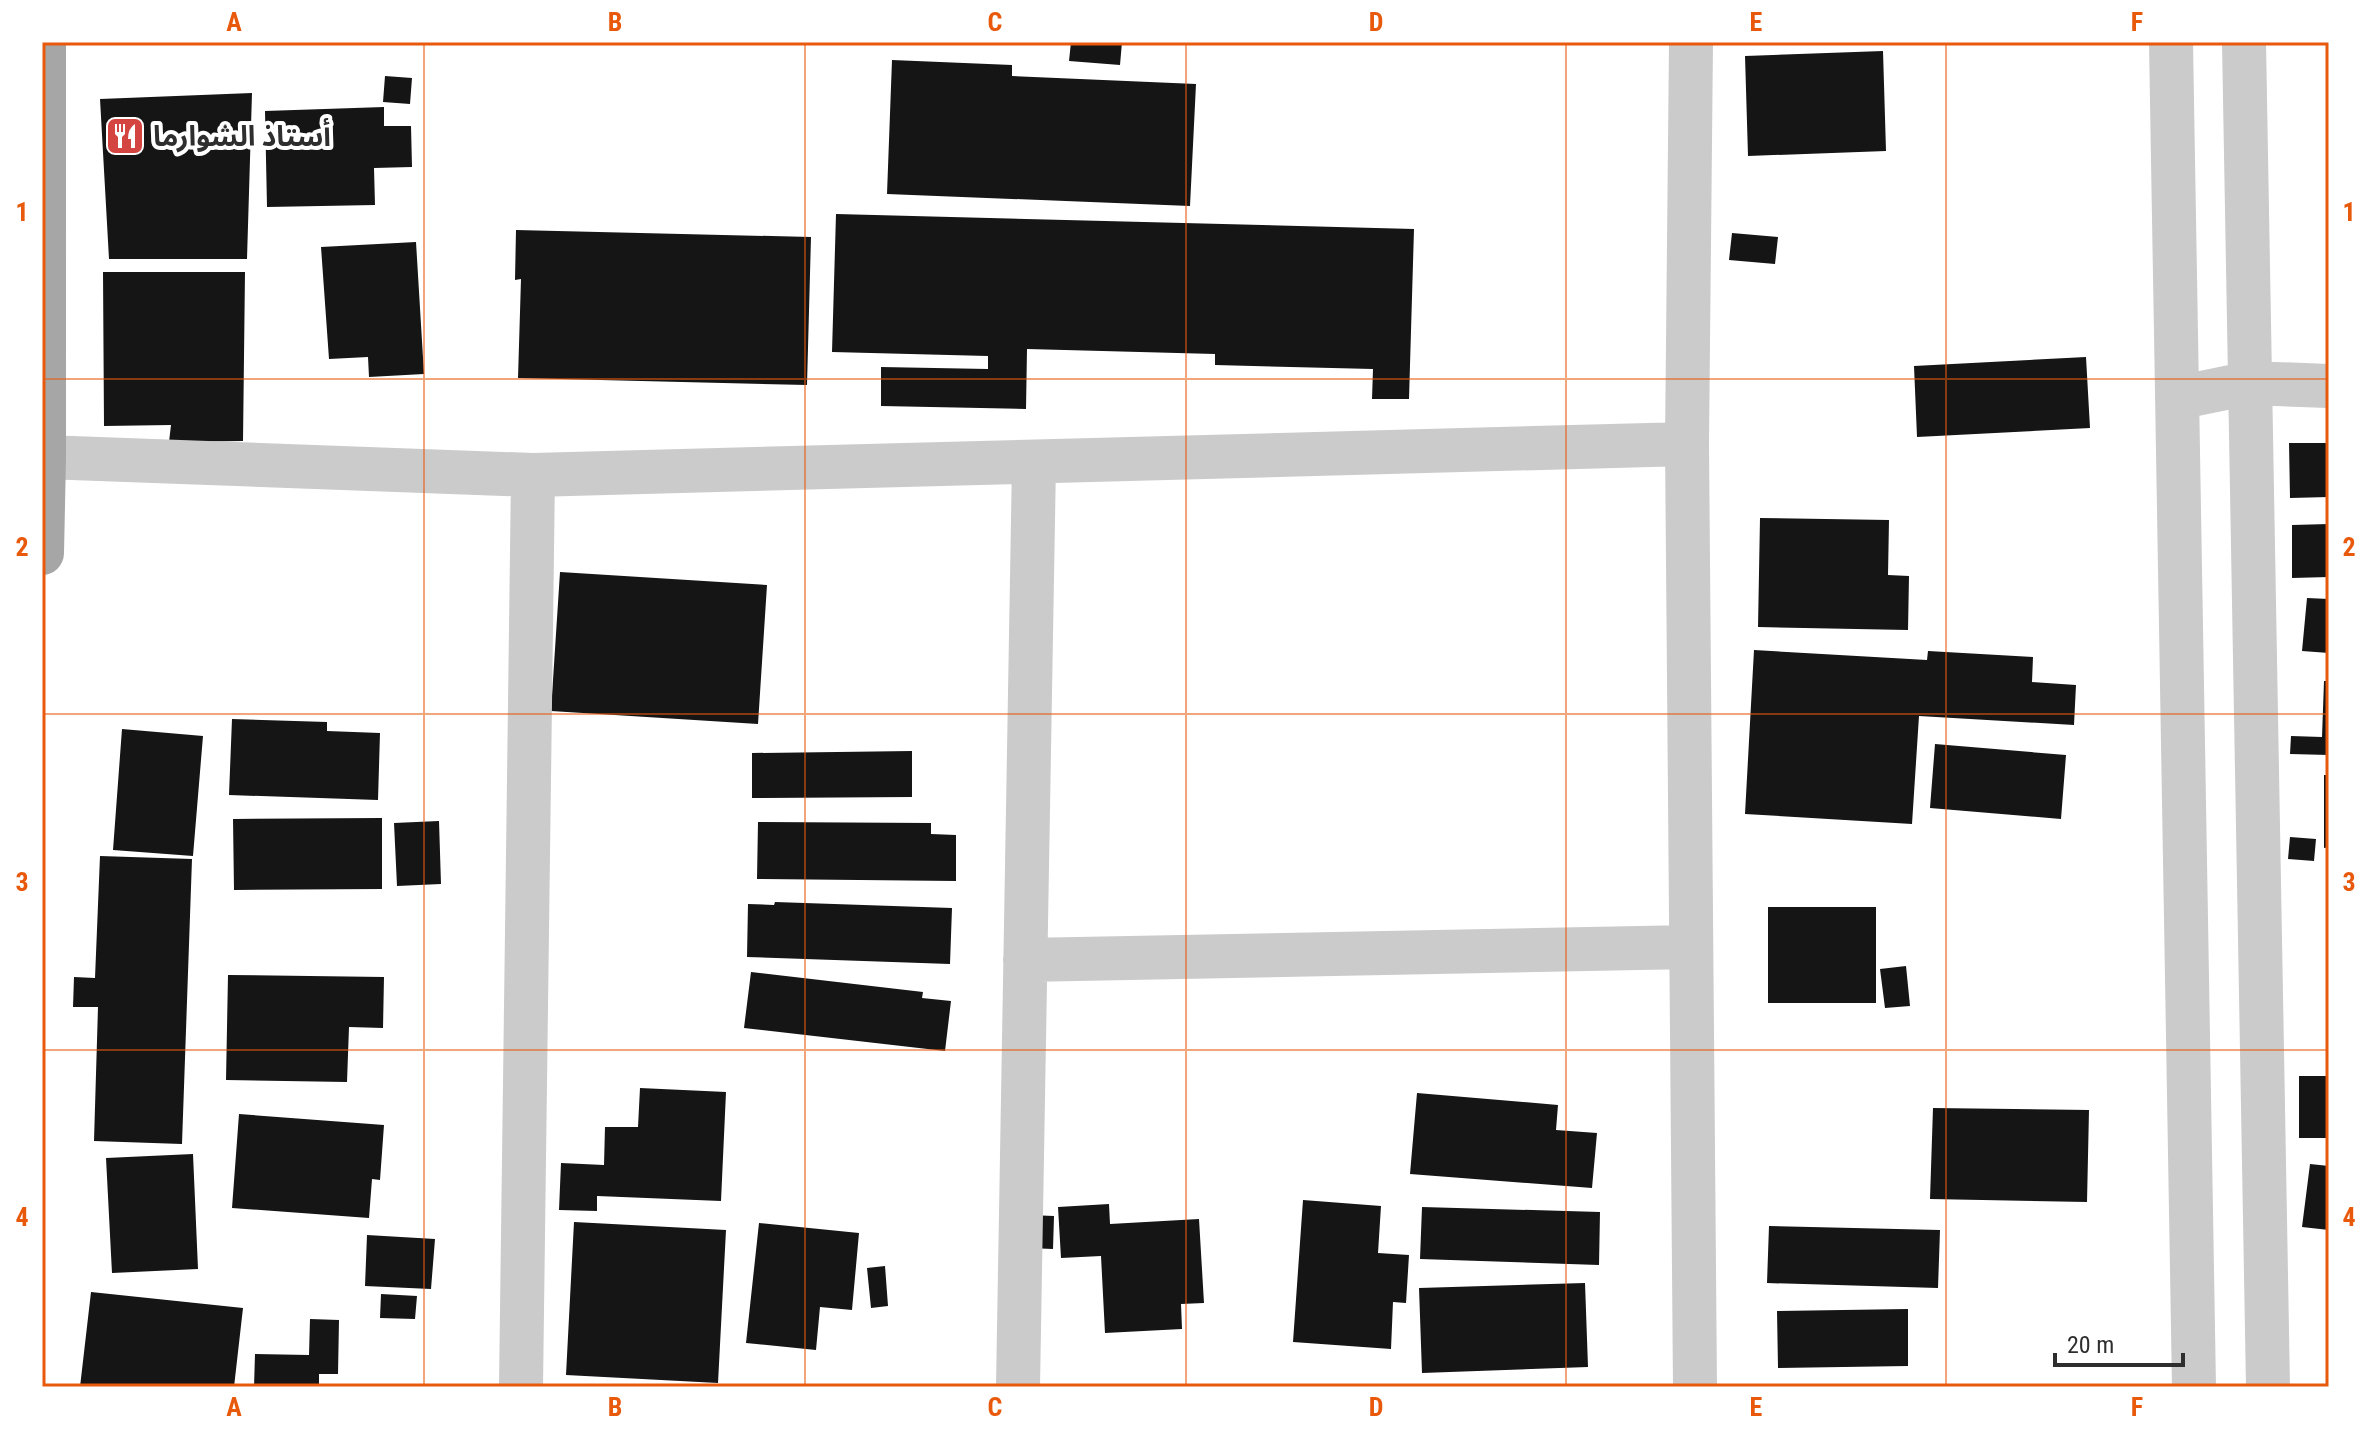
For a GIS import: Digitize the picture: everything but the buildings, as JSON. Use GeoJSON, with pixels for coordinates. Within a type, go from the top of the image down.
{"type":"FeatureCollection","features":[{"type":"Feature","properties":{"kind":"main road"},"geometry":{"type":"LineString","coordinates":[[42,553],[44,42]]}},
{"type":"Feature","properties":{"kind":"street"},"geometry":{"type":"LineString","coordinates":[[1691,42],[1687,444],[1695,1387]]}},
{"type":"Feature","properties":{"kind":"street"},"geometry":{"type":"LineString","coordinates":[[2171,42],[2194,1387]]}},
{"type":"Feature","properties":{"kind":"street"},"geometry":{"type":"LineString","coordinates":[[2244,42],[2268,1387]]}},
{"type":"Feature","properties":{"kind":"street"},"geometry":{"type":"LineString","coordinates":[[2177,398],[2250,383],[2329,386]]}},
{"type":"Feature","properties":{"kind":"street"},"geometry":{"type":"LineString","coordinates":[[44,457],[533,475],[1687,444]]}},
{"type":"Feature","properties":{"kind":"street"},"geometry":{"type":"LineString","coordinates":[[1018,1387],[1034,462]]}},
{"type":"Feature","properties":{"kind":"street"},"geometry":{"type":"LineString","coordinates":[[521,1387],[533,475]]}},
{"type":"Feature","properties":{"kind":"street"},"geometry":{"type":"LineString","coordinates":[[1025,960],[1691,947]]}},
{"type":"Feature","properties":{"kind":"place","name":"أستاذ الشوارما"},"geometry":{"type":"Point","coordinates":[125,136]}}]}
